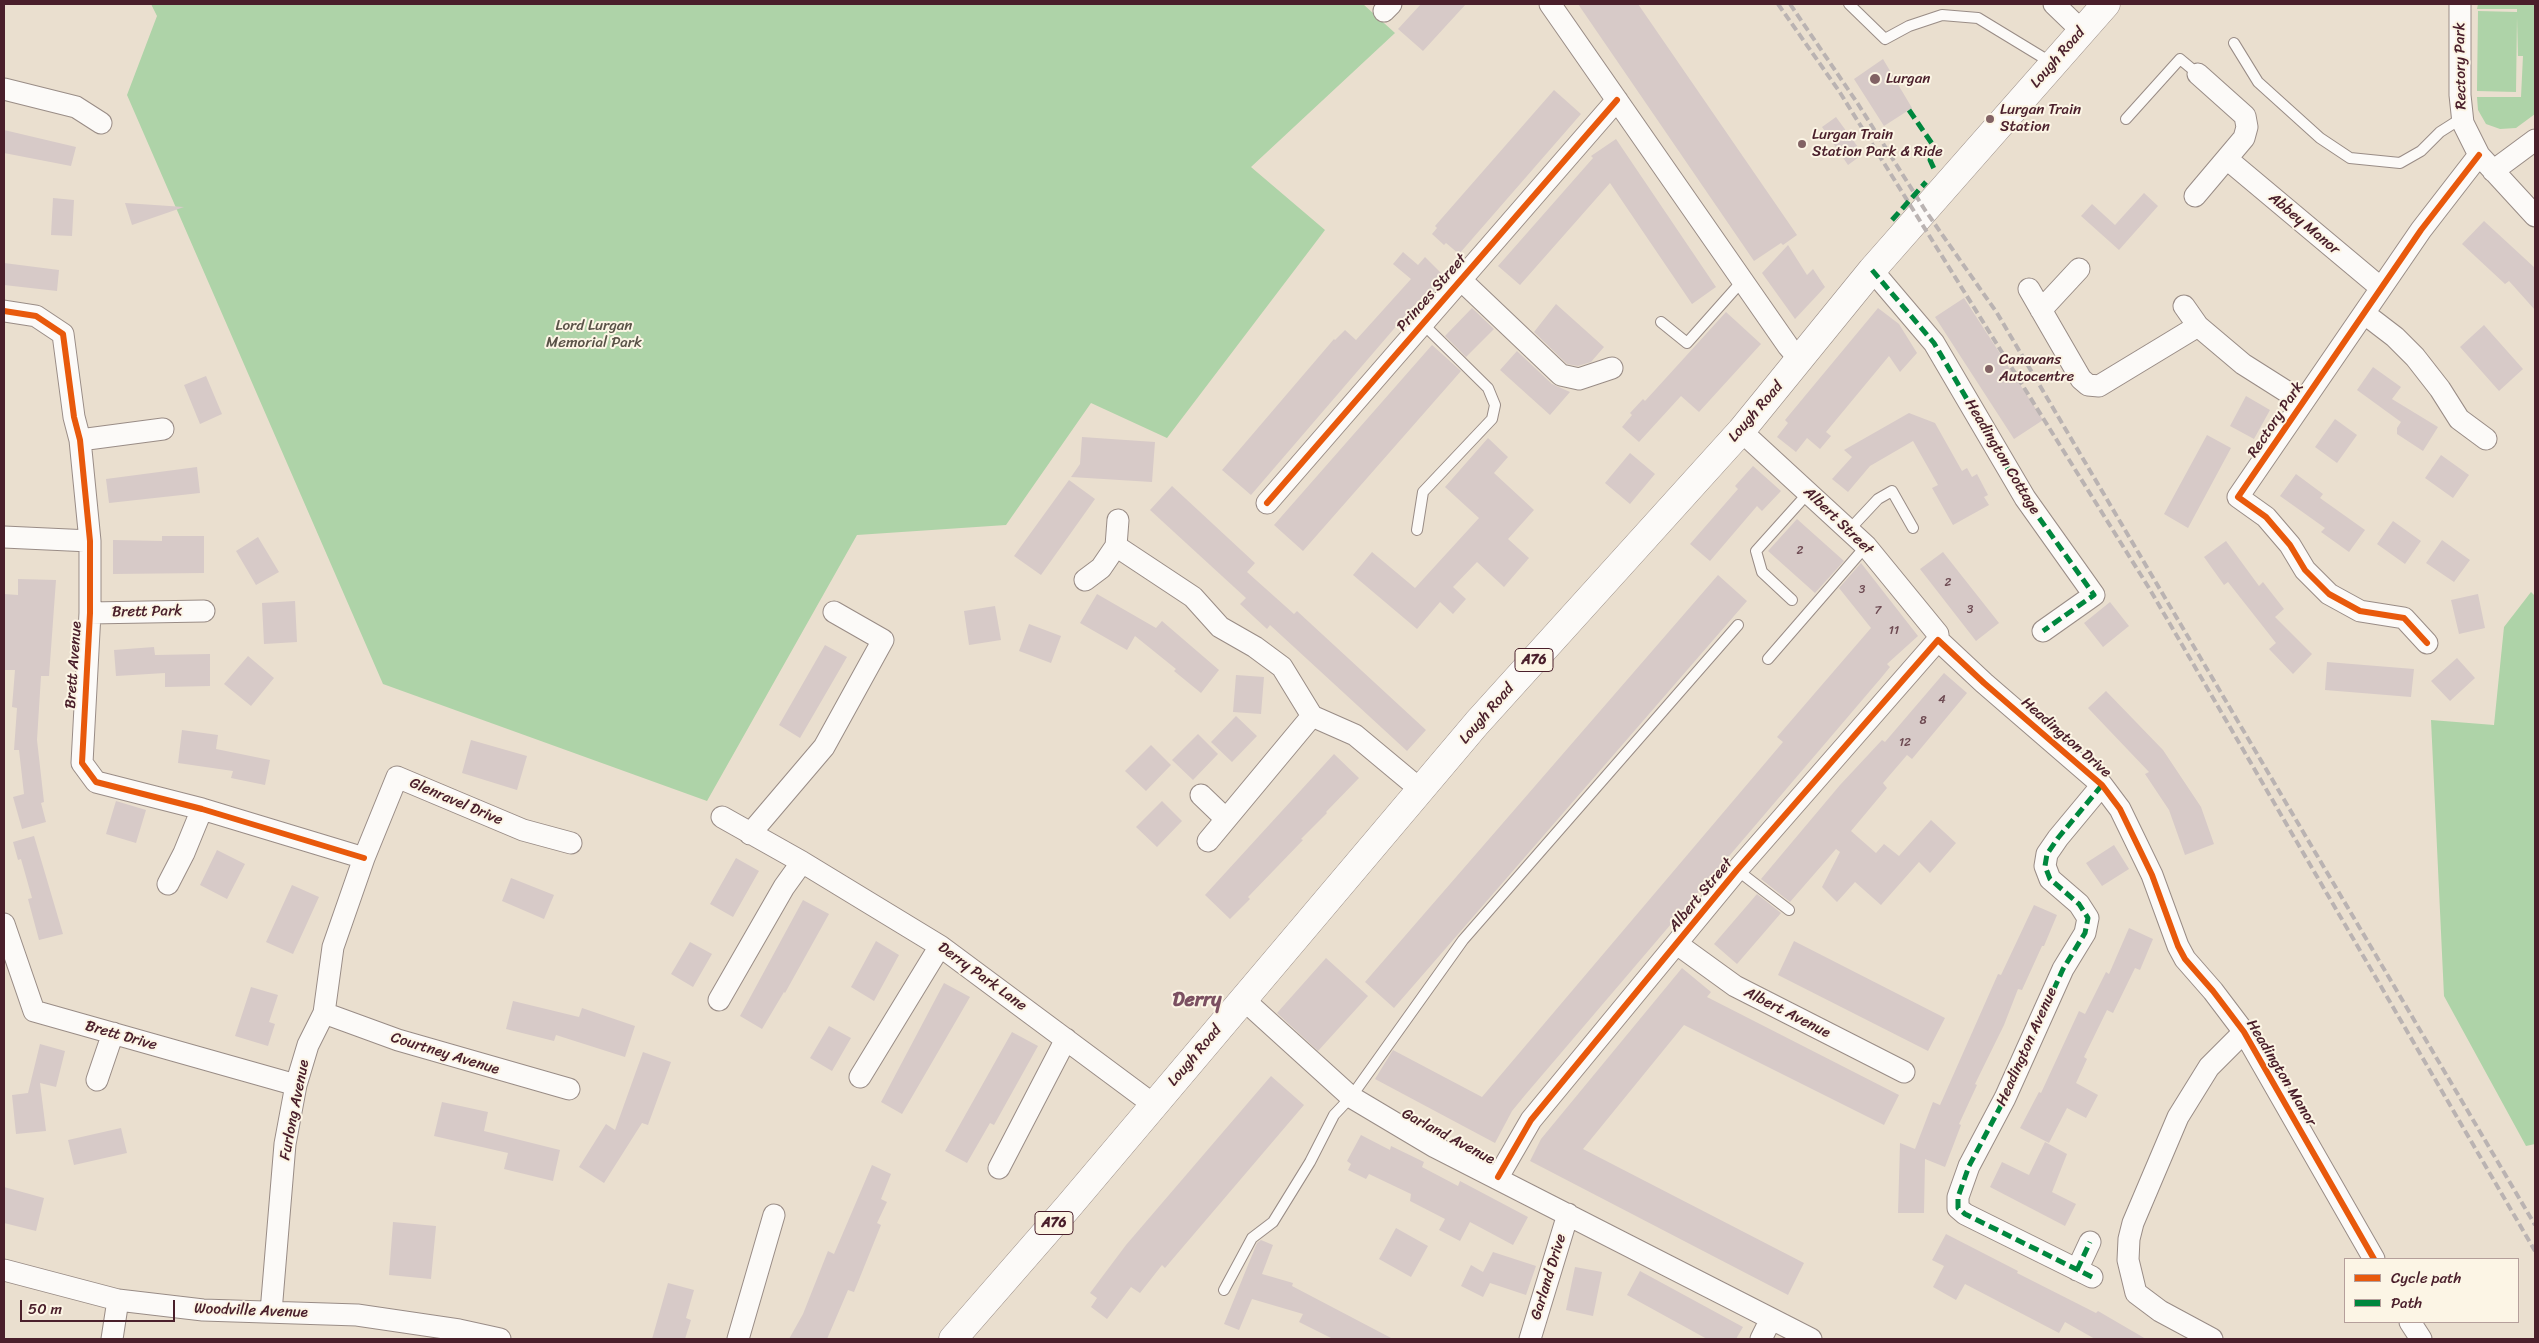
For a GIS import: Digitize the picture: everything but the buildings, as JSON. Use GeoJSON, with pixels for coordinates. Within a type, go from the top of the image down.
{"type":"FeatureCollection","features":[{"type":"Feature","properties":{"kind":"main road","name":"Lough Road"},"geometry":{"type":"LineString","coordinates":[[953,1339],[1477,723],[1741,430],[1800,360],[1967,152],[2021,91],[2053,63],[2106,4]]}},
{"type":"Feature","properties":{"kind":"street"},"geometry":{"type":"LineString","coordinates":[[1550,4],[1788,346],[1800,360]]}},
{"type":"Feature","properties":{"kind":"street"},"geometry":{"type":"LineString","coordinates":[[2054,4],[2082,31]]}},
{"type":"Feature","properties":{"kind":"street","name":"Rectory Park"},"geometry":{"type":"LineString","coordinates":[[2460,4],[2462,118],[2479,154],[2535,216]]}},
{"type":"Feature","properties":{"kind":"street"},"geometry":{"type":"LineString","coordinates":[[2195,196],[2244,138],[2247,127],[2245,116],[2198,74]]}},
{"type":"Feature","properties":{"kind":"street"},"geometry":{"type":"LineString","coordinates":[[4,89],[76,106],[100,122]]}},
{"type":"Feature","properties":{"kind":"street","name":"Princes Street"},"geometry":{"type":"LineString","coordinates":[[1267,504],[1617,100]]}},
{"type":"Feature","properties":{"kind":"street"},"geometry":{"type":"LineString","coordinates":[[2493,171],[2535,140]]}},
{"type":"Feature","properties":{"kind":"street","name":"Rectory Park"},"geometry":{"type":"LineString","coordinates":[[2427,643],[2404,618],[2360,611],[2329,594],[2306,570],[2290,545],[2266,517],[2238,497],[2421,230],[2479,154]]}},
{"type":"Feature","properties":{"kind":"street","name":"Abbey Manor"},"geometry":{"type":"LineString","coordinates":[[2227,159],[2381,288]]}},
{"type":"Feature","properties":{"kind":"street"},"geometry":{"type":"LineString","coordinates":[[2041,310],[2079,269]]}},
{"type":"Feature","properties":{"kind":"street","name":"Headington Cottage"},"geometry":{"type":"LineString","coordinates":[[1872,270],[1934,343],[2025,498],[2094,595],[2043,631]]}},
{"type":"Feature","properties":{"kind":"street"},"geometry":{"type":"LineString","coordinates":[[1460,279],[1561,375],[1579,380],[1612,368]]}},
{"type":"Feature","properties":{"kind":"street"},"geometry":{"type":"LineString","coordinates":[[2029,288],[2081,379],[2088,385],[2099,386],[2198,326]]}},
{"type":"Feature","properties":{"kind":"street","name":"Rectory Park"},"geometry":{"type":"LineString","coordinates":[[2184,306],[2198,326],[2243,364],[2303,402]]}},
{"type":"Feature","properties":{"kind":"street","name":"Brett Avenue"},"geometry":{"type":"LineString","coordinates":[[4,311],[36,316],[63,334],[74,417],[80,440],[90,541],[90,613],[82,763],[96,782],[202,809],[364,858]]}},
{"type":"Feature","properties":{"kind":"street"},"geometry":{"type":"LineString","coordinates":[[2365,314],[2395,337],[2440,389],[2459,419],[2486,439]]}},
{"type":"Feature","properties":{"kind":"street"},"geometry":{"type":"LineString","coordinates":[[80,440],[163,429]]}},
{"type":"Feature","properties":{"kind":"street","name":"Albert Street"},"geometry":{"type":"LineString","coordinates":[[1498,1177],[1531,1120],[1737,870],[1938,640],[1938,634],[1866,546],[1741,430]]}},
{"type":"Feature","properties":{"kind":"street"},"geometry":{"type":"LineString","coordinates":[[1085,580],[1102,568],[1116,546],[1118,520]]}},
{"type":"Feature","properties":{"kind":"street"},"geometry":{"type":"LineString","coordinates":[[4,537],[90,541]]}},
{"type":"Feature","properties":{"kind":"street"},"geometry":{"type":"LineString","coordinates":[[1116,546],[1193,597],[1220,627],[1256,647],[1282,667],[1312,716],[1355,735],[1421,790]]}},
{"type":"Feature","properties":{"kind":"street","name":"Brett Park"},"geometry":{"type":"LineString","coordinates":[[90,613],[204,611]]}},
{"type":"Feature","properties":{"kind":"street"},"geometry":{"type":"LineString","coordinates":[[750,834],[824,747],[883,640],[834,612]]}},
{"type":"Feature","properties":{"kind":"street","name":"Headington Drive"},"geometry":{"type":"LineString","coordinates":[[1938,640],[1984,683],[2102,785],[2120,809],[2152,875]]}},
{"type":"Feature","properties":{"kind":"street"},"geometry":{"type":"LineString","coordinates":[[1208,841],[1312,716]]}},
{"type":"Feature","properties":{"kind":"street","name":"Glenravel Drive"},"geometry":{"type":"LineString","coordinates":[[364,858],[397,777],[523,830],[571,843]]}},
{"type":"Feature","properties":{"kind":"street","name":"Headington Avenue"},"geometry":{"type":"LineString","coordinates":[[2090,1242],[2085,1274],[1965,1214],[1958,1208],[1958,1197],[1969,1166],[2005,1098],[2063,969],[2085,933],[2088,918],[2079,904],[2050,879],[2045,866],[2047,854],[2058,838],[2102,785]]}},
{"type":"Feature","properties":{"kind":"street"},"geometry":{"type":"LineString","coordinates":[[1200,795],[1226,819]]}},
{"type":"Feature","properties":{"kind":"street"},"geometry":{"type":"LineString","coordinates":[[168,884],[184,853],[202,809]]}},
{"type":"Feature","properties":{"kind":"street","name":"Derry Park Lane"},"geometry":{"type":"LineString","coordinates":[[722,817],[802,862],[940,946],[1154,1105]]}},
{"type":"Feature","properties":{"kind":"street","name":"Furlong Avenue"},"geometry":{"type":"LineString","coordinates":[[271,1312],[285,1144],[296,1084],[308,1044],[324,1012],[333,947],[364,858]]}},
{"type":"Feature","properties":{"kind":"street"},"geometry":{"type":"LineString","coordinates":[[719,1000],[784,887],[802,862]]}},
{"type":"Feature","properties":{"kind":"street","name":"Headington Manor"},"geometry":{"type":"LineString","coordinates":[[2152,875],[2178,946],[2185,959],[2214,991],[2244,1032],[2373,1258]]}},
{"type":"Feature","properties":{"kind":"street","name":"Brett Drive"},"geometry":{"type":"LineString","coordinates":[[4,924],[34,1011],[296,1084]]}},
{"type":"Feature","properties":{"kind":"street","name":"Albert Avenue"},"geometry":{"type":"LineString","coordinates":[[1677,944],[1735,986],[1904,1072]]}},
{"type":"Feature","properties":{"kind":"street"},"geometry":{"type":"LineString","coordinates":[[860,1077],[940,946]]}},
{"type":"Feature","properties":{"kind":"street","name":"Garland Avenue"},"geometry":{"type":"LineString","coordinates":[[1243,999],[1352,1098],[1435,1147],[1498,1177],[1811,1339]]}},
{"type":"Feature","properties":{"kind":"street","name":"Courtney Avenue"},"geometry":{"type":"LineString","coordinates":[[324,1012],[398,1040],[568,1089]]}},
{"type":"Feature","properties":{"kind":"street","name":"Headington Manor"},"geometry":{"type":"LineString","coordinates":[[2212,1339],[2160,1311],[2136,1293],[2128,1260],[2129,1238],[2133,1223],[2178,1117],[2209,1067],[2244,1032]]}},
{"type":"Feature","properties":{"kind":"street"},"geometry":{"type":"LineString","coordinates":[[97,1080],[113,1033]]}},
{"type":"Feature","properties":{"kind":"street"},"geometry":{"type":"LineString","coordinates":[[999,1168],[1066,1039]]}},
{"type":"Feature","properties":{"kind":"street","name":"Garland Drive"},"geometry":{"type":"LineString","coordinates":[[1530,1339],[1568,1214]]}},
{"type":"Feature","properties":{"kind":"street"},"geometry":{"type":"LineString","coordinates":[[738,1339],[774,1215]]}},
{"type":"Feature","properties":{"kind":"street","name":"Woodville Avenue"},"geometry":{"type":"LineString","coordinates":[[4,1270],[118,1300],[203,1310],[357,1315],[459,1330],[500,1339]]}},
{"type":"Feature","properties":{"kind":"street"},"geometry":{"type":"LineString","coordinates":[[112,1339],[118,1300]]}},
{"type":"Feature","properties":{"kind":"street"},"geometry":{"type":"LineString","coordinates":[[1761,1339],[1771,1319]]}},
{"type":"Feature","properties":{"kind":"street"},"geometry":{"type":"LineString","coordinates":[[2411,1323],[2420,1339]]}},
{"type":"Feature","properties":{"kind":"lane"},"geometry":{"type":"LineString","coordinates":[[1849,4],[1885,39],[1909,26],[1942,15],[1978,18],[2053,63]]}},
{"type":"Feature","properties":{"kind":"lane"},"geometry":{"type":"LineString","coordinates":[[2234,43],[2258,82],[2320,138],[2350,158],[2400,163],[2421,151],[2440,132],[2462,118]]}},
{"type":"Feature","properties":{"kind":"lane"},"geometry":{"type":"LineString","coordinates":[[2126,119],[2180,59],[2198,74]]}},
{"type":"Feature","properties":{"kind":"lane"},"geometry":{"type":"LineString","coordinates":[[1661,322],[1687,343],[1743,280]]}},
{"type":"Feature","properties":{"kind":"lane"},"geometry":{"type":"LineString","coordinates":[[1417,530],[1423,492],[1492,419],[1495,405],[1488,388],[1477,375],[1422,323]]}},
{"type":"Feature","properties":{"kind":"lane"},"geometry":{"type":"LineString","coordinates":[[1849,530],[1878,499],[1892,490],[1913,528]]}},
{"type":"Feature","properties":{"kind":"lane"},"geometry":{"type":"LineString","coordinates":[[1792,600],[1762,572],[1756,551],[1810,492]]}},
{"type":"Feature","properties":{"kind":"lane"},"geometry":{"type":"LineString","coordinates":[[1768,659],[1866,546]]}},
{"type":"Feature","properties":{"kind":"lane"},"geometry":{"type":"LineString","coordinates":[[1224,1290],[1252,1238],[1273,1222],[1310,1162],[1334,1115],[1352,1098],[1463,940],[1738,625]]}},
{"type":"Feature","properties":{"kind":"lane"},"geometry":{"type":"LineString","coordinates":[[1737,870],[1789,910]]}},
{"type":"Feature","properties":{"kind":"green space","name":"Lord Lurgan Memorial Park"},"geometry":{"type":"Polygon","coordinates":[[[151,4],[1363,4],[1395,33],[1251,167],[1325,230],[1167,438],[1091,403],[1006,525],[857,535],[707,801],[383,684],[127,95],[157,16],[151,4]]]}},
{"type":"Feature","properties":{"kind":"green space"},"geometry":{"type":"Polygon","coordinates":[[[2478,4],[2535,4],[2535,114],[2516,128],[2500,129],[2486,124],[2478,110],[2477,97],[2521,97],[2523,56],[2518,56],[2517,17],[2516,92],[2477,91],[2478,11],[2517,12],[2517,9],[2477,9],[2478,4]]]}},
{"type":"Feature","properties":{"kind":"green space"},"geometry":{"type":"Polygon","coordinates":[[[2531,592],[2535,596],[2535,1144],[2526,1146],[2444,996],[2431,720],[2494,725],[2504,627],[2531,592]]]}},
{"type":"Feature","properties":{"kind":"railway"},"geometry":{"type":"LineString","coordinates":[[1778,4],[1839,91],[2149,588],[2535,1251]]}},
{"type":"Feature","properties":{"kind":"railway"},"geometry":{"type":"LineString","coordinates":[[1790,4],[1858,104],[1925,210],[1997,313],[2535,1225]]}},
{"type":"Feature","properties":{"kind":"marked path"},"geometry":{"type":"LineString","coordinates":[[1909,110],[1937,151],[1930,160],[1935,171]]}},
{"type":"Feature","properties":{"kind":"marked path"},"geometry":{"type":"LineString","coordinates":[[1892,220],[1926,182]]}},
{"type":"Feature","properties":{"kind":"marked path"},"geometry":{"type":"LineString","coordinates":[[1872,270],[1934,343],[2025,498],[2094,595],[2043,631]]}},
{"type":"Feature","properties":{"kind":"marked path"},"geometry":{"type":"LineString","coordinates":[[2092,1277],[1965,1214],[1958,1208],[1958,1197],[1969,1166],[2005,1098],[2063,969],[2085,933],[2088,918],[2079,904],[2050,879],[2045,866],[2047,854],[2058,838],[2102,785]]}},
{"type":"Feature","properties":{"kind":"marked path"},"geometry":{"type":"LineString","coordinates":[[2077,1270],[2090,1242]]}},
{"type":"Feature","properties":{"kind":"cycle path"},"geometry":{"type":"LineString","coordinates":[[1267,503],[1617,100]]}},
{"type":"Feature","properties":{"kind":"cycle path"},"geometry":{"type":"LineString","coordinates":[[2427,643],[2404,618],[2360,611],[2329,594],[2305,570],[2290,545],[2266,517],[2238,497],[2421,230],[2479,155]]}},
{"type":"Feature","properties":{"kind":"cycle path"},"geometry":{"type":"LineString","coordinates":[[4,311],[36,316],[63,334],[74,417],[80,440],[90,541],[90,613],[82,763],[96,782],[202,809],[364,858]]}},
{"type":"Feature","properties":{"kind":"cycle path"},"geometry":{"type":"LineString","coordinates":[[1498,1177],[1531,1120],[1737,870],[1938,640],[1984,683],[2102,785],[2120,809],[2152,875],[2178,946],[2185,959],[2213,991],[2244,1032],[2373,1258]]}},
{"type":"Feature","properties":{"kind":"place","name":"Lurgan"},"geometry":{"type":"Point","coordinates":[1875,79]}},
{"type":"Feature","properties":{"kind":"place","name":"Lurgan Train Station"},"geometry":{"type":"Point","coordinates":[1990,119]}},
{"type":"Feature","properties":{"kind":"place","name":"Lurgan Train Station Park & Ride"},"geometry":{"type":"Point","coordinates":[1802,144]}},
{"type":"Feature","properties":{"kind":"place","name":"Canavans Autocentre"},"geometry":{"type":"Point","coordinates":[1989,369]}},
{"type":"Feature","properties":{"kind":"district","name":"Derry"},"geometry":{"type":"Point","coordinates":[1197,1001]}}]}
